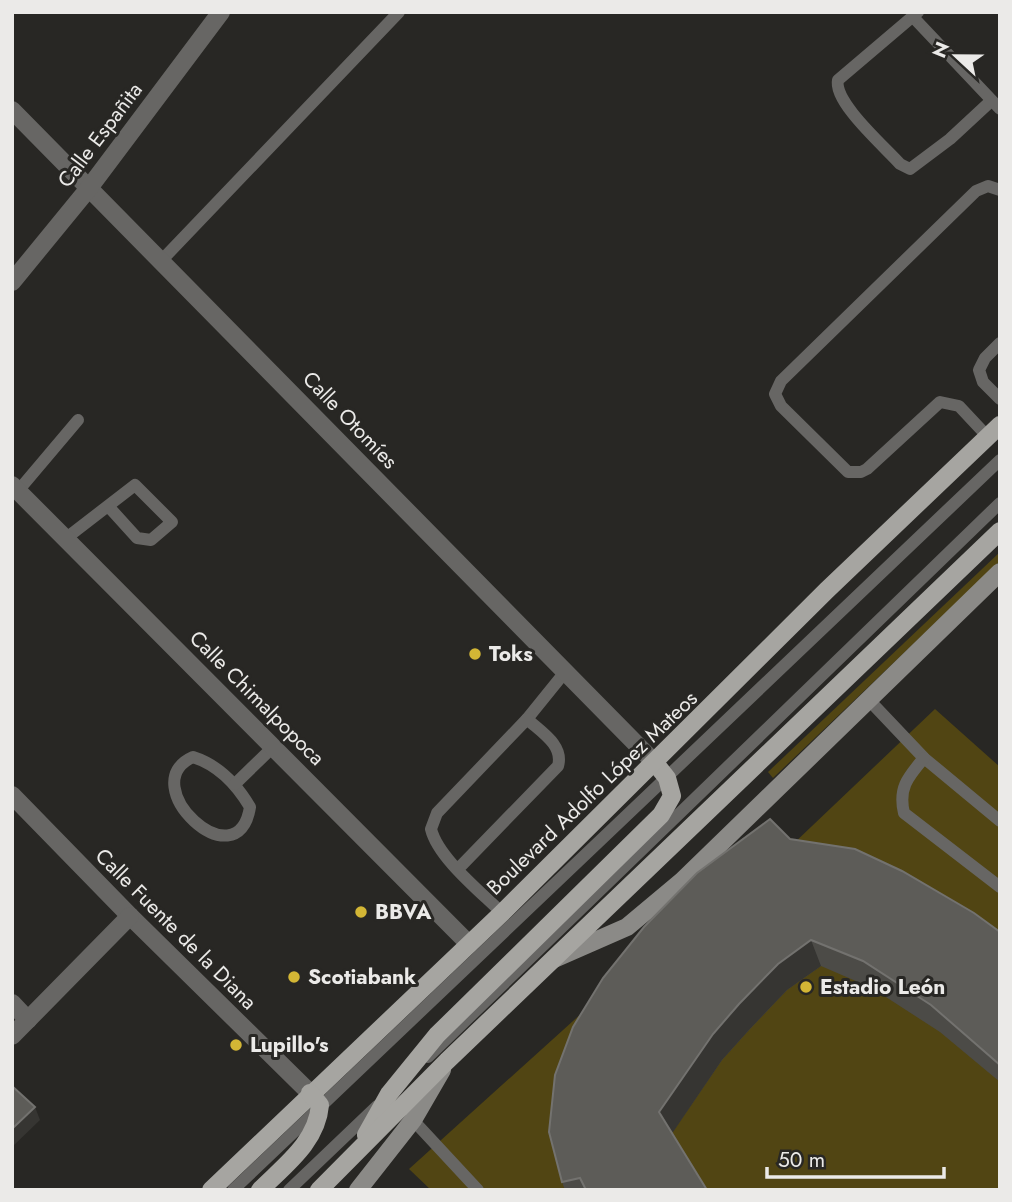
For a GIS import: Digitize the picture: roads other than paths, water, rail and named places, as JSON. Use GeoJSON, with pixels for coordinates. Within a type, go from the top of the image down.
{"type":"FeatureCollection","features":[{"type":"Feature","properties":{"kind":"main road","name":"Boulevard Adolfo López Mateos"},"geometry":{"type":"LineString","coordinates":[[211,1190],[315,1099],[827,590],[994,431]]}},
{"type":"Feature","properties":{"kind":"main road"},"geometry":{"type":"LineString","coordinates":[[319,1190],[351,1161],[447,1061],[1000,531]]}},
{"type":"Feature","properties":{"kind":"main road"},"geometry":{"type":"LineString","coordinates":[[351,1161],[390,1094],[437,1035],[661,815],[672,796],[667,778],[655,763]]}},
{"type":"Feature","properties":{"kind":"main road"},"geometry":{"type":"LineString","coordinates":[[260,1190],[301,1149],[313,1133],[315,1099]]}},
{"type":"Feature","properties":{"kind":"street","name":"Calle Españita"},"geometry":{"type":"LineString","coordinates":[[12,282],[89,188],[221,12]]}},
{"type":"Feature","properties":{"kind":"street","name":"Calle Otomíes"},"geometry":{"type":"LineString","coordinates":[[12,110],[655,763]]}},
{"type":"Feature","properties":{"kind":"street","name":"Calle Chimalpopoca"},"geometry":{"type":"LineString","coordinates":[[15,488],[469,944]]}},
{"type":"Feature","properties":{"kind":"street"},"geometry":{"type":"LineString","coordinates":[[554,959],[628,927],[682,881],[1000,572]]}},
{"type":"Feature","properties":{"kind":"street","name":"Calle Fuente de la Diana"},"geometry":{"type":"LineString","coordinates":[[12,795],[315,1099]]}},
{"type":"Feature","properties":{"kind":"street"},"geometry":{"type":"LineString","coordinates":[[12,1036],[130,916]]}},
{"type":"Feature","properties":{"kind":"street"},"geometry":{"type":"LineString","coordinates":[[12,1003],[28,1020]]}},
{"type":"Feature","properties":{"kind":"street"},"geometry":{"type":"LineString","coordinates":[[358,1190],[413,1119],[447,1061]]}},
{"type":"Feature","properties":{"kind":"lane"},"geometry":{"type":"LineString","coordinates":[[162,261],[399,12]]}},
{"type":"Feature","properties":{"kind":"lane"},"geometry":{"type":"LineString","coordinates":[[916,15],[996,105],[910,169],[900,164],[843,102],[836,86],[846,71],[916,15]]}},
{"type":"Feature","properties":{"kind":"lane"},"geometry":{"type":"LineString","coordinates":[[994,431],[959,406],[947,401],[940,402],[866,469],[861,472],[848,472],[780,406],[775,394],[781,381],[976,191],[988,186],[1000,190]]}},
{"type":"Feature","properties":{"kind":"lane"},"geometry":{"type":"LineString","coordinates":[[1000,343],[985,358],[979,370],[984,382],[1000,399]]}},
{"type":"Feature","properties":{"kind":"lane"},"geometry":{"type":"LineString","coordinates":[[15,488],[78,420]]}},
{"type":"Feature","properties":{"kind":"lane"},"geometry":{"type":"LineString","coordinates":[[233,1190],[315,1099],[426,1009],[1000,460]]}},
{"type":"Feature","properties":{"kind":"lane"},"geometry":{"type":"LineString","coordinates":[[65,538],[135,485],[172,522],[151,540],[137,538],[108,506]]}},
{"type":"Feature","properties":{"kind":"lane"},"geometry":{"type":"LineString","coordinates":[[289,1190],[1000,503]]}},
{"type":"Feature","properties":{"kind":"lane"},"geometry":{"type":"LineString","coordinates":[[502,913],[458,869],[432,834],[432,820],[527,719],[565,672]]}},
{"type":"Feature","properties":{"kind":"lane"},"geometry":{"type":"LineString","coordinates":[[869,699],[924,758],[1000,821]]}},
{"type":"Feature","properties":{"kind":"lane"},"geometry":{"type":"LineString","coordinates":[[458,869],[558,766],[561,757],[558,748],[527,719]]}},
{"type":"Feature","properties":{"kind":"lane"},"geometry":{"type":"LineString","coordinates":[[235,785],[273,747]]}},
{"type":"Feature","properties":{"kind":"lane"},"geometry":{"type":"LineString","coordinates":[[194,757],[213,766],[235,785],[250,807],[249,813],[237,831],[229,837],[220,838],[201,827],[186,810],[176,795],[173,782],[183,761],[194,757]]}},
{"type":"Feature","properties":{"kind":"lane"},"geometry":{"type":"LineString","coordinates":[[924,758],[904,782],[901,798],[904,813],[1000,887]]}},
{"type":"Feature","properties":{"kind":"lane"},"geometry":{"type":"LineString","coordinates":[[413,1119],[478,1190]]}},
{"type":"Feature","properties":{"kind":"place","name":"Toks"},"geometry":{"type":"Point","coordinates":[475,654]}},
{"type":"Feature","properties":{"kind":"place","name":"BBVA"},"geometry":{"type":"Point","coordinates":[361,912]}},
{"type":"Feature","properties":{"kind":"place","name":"Scotiabank"},"geometry":{"type":"Point","coordinates":[294,977]}},
{"type":"Feature","properties":{"kind":"place","name":"Estadio León"},"geometry":{"type":"Point","coordinates":[806,987]}},
{"type":"Feature","properties":{"kind":"place","name":"Lupillo's"},"geometry":{"type":"Point","coordinates":[236,1045]}}]}
